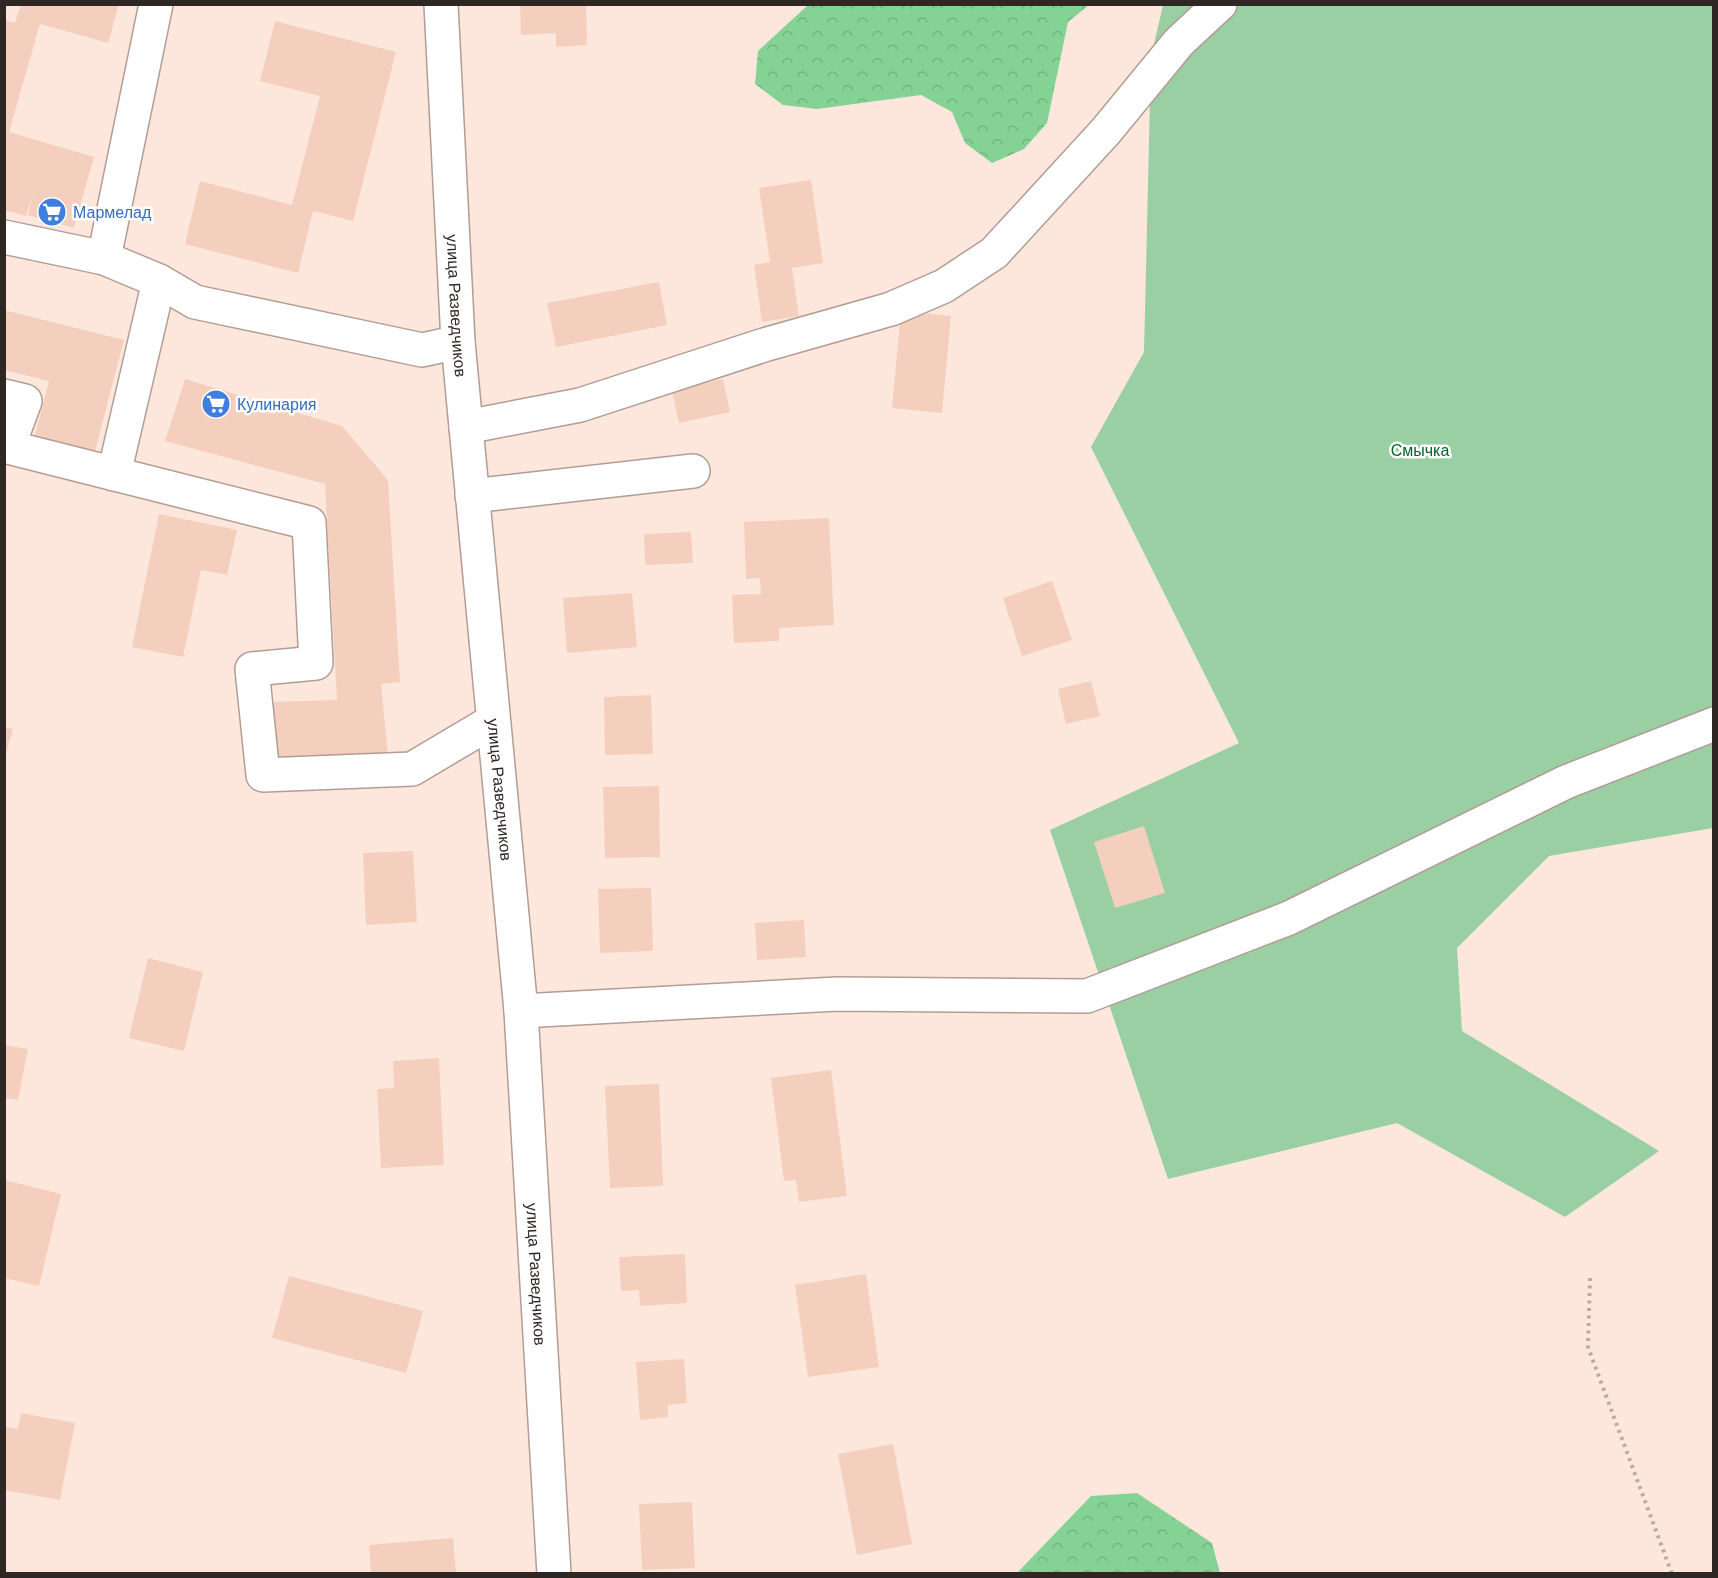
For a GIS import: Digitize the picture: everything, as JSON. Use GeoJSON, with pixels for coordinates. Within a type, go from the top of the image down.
{"type":"FeatureCollection","features":[{"type":"Feature","properties":{"kind":"street"},"geometry":{"type":"LineString","coordinates":[[104,258],[156,4]]}},
{"type":"Feature","properties":{"kind":"street","name":"улица Разведчиков"},"geometry":{"type":"LineString","coordinates":[[441,4],[458,342],[521,1011],[554,1574]]}},
{"type":"Feature","properties":{"kind":"street"},"geometry":{"type":"LineString","coordinates":[[466,427],[580,405],[764,345],[891,309],[944,286],[994,253],[1106,131],[1179,42],[1220,4]]}},
{"type":"Feature","properties":{"kind":"street"},"geometry":{"type":"LineString","coordinates":[[4,237],[104,258],[159,281],[195,302],[422,350],[458,342]]}},
{"type":"Feature","properties":{"kind":"street"},"geometry":{"type":"LineString","coordinates":[[114,474],[159,281]]}},
{"type":"Feature","properties":{"kind":"street"},"geometry":{"type":"LineString","coordinates":[[4,396],[25,401],[8,447],[309,523],[316,663],[252,669],[263,776],[412,769],[493,721]]}},
{"type":"Feature","properties":{"kind":"street"},"geometry":{"type":"LineString","coordinates":[[472,496],[693,471]]}},
{"type":"Feature","properties":{"kind":"street"},"geometry":{"type":"LineString","coordinates":[[521,1011],[837,994],[1087,996],[1289,918],[1566,782],[1713,724]]}},
{"type":"Feature","properties":{"kind":"path"},"geometry":{"type":"LineString","coordinates":[[1590,1278],[1588,1347],[1672,1574]]}},
{"type":"Feature","properties":{"kind":"green space"},"geometry":{"type":"Polygon","coordinates":[[[808,5],[1089,5],[1068,22],[1047,123],[1024,149],[992,163],[965,143],[952,112],[921,95],[817,109],[783,105],[755,84],[758,51],[808,5]]]}},
{"type":"Feature","properties":{"kind":"green space","name":"Смычка"},"geometry":{"type":"Polygon","coordinates":[[[1163,5],[1713,5],[1713,828],[1549,856],[1457,948],[1462,1031],[1659,1151],[1565,1217],[1397,1123],[1168,1179],[1050,830],[1239,743],[1091,447],[1144,352],[1151,57],[1163,5]]]}},
{"type":"Feature","properties":{"kind":"green space"},"geometry":{"type":"Polygon","coordinates":[[[1137,1493],[1212,1543],[1220,1573],[1017,1573],[1091,1496],[1137,1493]]]}},
{"type":"Feature","properties":{"kind":"building"},"geometry":{"type":"Polygon","coordinates":[[[21,4],[119,4],[108,43],[40,24],[9,132],[94,157],[74,228],[28,215],[33,194],[26,216],[4,210],[4,20],[15,23],[21,4]]]}},
{"type":"Feature","properties":{"kind":"building"},"geometry":{"type":"Polygon","coordinates":[[[520,4],[586,4],[587,45],[556,47],[556,33],[521,35],[520,4]]]}},
{"type":"Feature","properties":{"kind":"building"},"geometry":{"type":"Polygon","coordinates":[[[275,21],[396,52],[353,221],[313,211],[298,273],[185,244],[200,181],[292,205],[320,96],[260,81],[275,21]]]}},
{"type":"Feature","properties":{"kind":"building"},"geometry":{"type":"Polygon","coordinates":[[[811,180],[823,263],[792,268],[799,316],[762,322],[754,265],[770,262],[759,188],[811,180]]]}},
{"type":"Feature","properties":{"kind":"building"},"geometry":{"type":"Polygon","coordinates":[[[659,282],[667,325],[556,347],[547,303],[659,282]]]}},
{"type":"Feature","properties":{"kind":"building"},"geometry":{"type":"Polygon","coordinates":[[[4,310],[124,340],[93,459],[33,443],[49,381],[4,370],[4,310]]]}},
{"type":"Feature","properties":{"kind":"building"},"geometry":{"type":"Polygon","coordinates":[[[901,311],[951,316],[942,413],[892,408],[901,311]]]}},
{"type":"Feature","properties":{"kind":"building"},"geometry":{"type":"Polygon","coordinates":[[[185,379],[342,426],[388,480],[400,682],[381,684],[388,755],[273,762],[270,702],[337,700],[325,484],[165,441],[185,379]]]}},
{"type":"Feature","properties":{"kind":"building"},"geometry":{"type":"Polygon","coordinates":[[[723,379],[730,412],[679,423],[672,391],[723,379]]]}},
{"type":"Feature","properties":{"kind":"building"},"geometry":{"type":"Polygon","coordinates":[[[159,514],[237,530],[227,575],[201,570],[183,657],[132,647],[159,514]]]}},
{"type":"Feature","properties":{"kind":"building"},"geometry":{"type":"Polygon","coordinates":[[[829,518],[834,625],[779,628],[779,641],[734,643],[732,595],[761,594],[760,578],[746,579],[744,522],[829,518]]]}},
{"type":"Feature","properties":{"kind":"building"},"geometry":{"type":"Polygon","coordinates":[[[691,532],[693,563],[645,565],[644,534],[691,532]]]}},
{"type":"Feature","properties":{"kind":"building"},"geometry":{"type":"Polygon","coordinates":[[[1052,581],[1072,640],[1022,656],[1003,598],[1052,581]]]}},
{"type":"Feature","properties":{"kind":"building"},"geometry":{"type":"Polygon","coordinates":[[[632,593],[637,647],[567,653],[563,598],[632,593]]]}},
{"type":"Feature","properties":{"kind":"building"},"geometry":{"type":"Polygon","coordinates":[[[1091,681],[1100,716],[1066,724],[1058,689],[1091,681]]]}},
{"type":"Feature","properties":{"kind":"building"},"geometry":{"type":"Polygon","coordinates":[[[651,695],[653,754],[605,755],[604,697],[651,695]]]}},
{"type":"Feature","properties":{"kind":"building"},"geometry":{"type":"Polygon","coordinates":[[[4,727],[13,729],[5,758],[4,758],[4,727]]]}},
{"type":"Feature","properties":{"kind":"building"},"geometry":{"type":"Polygon","coordinates":[[[659,786],[660,857],[605,858],[603,787],[659,786]]]}},
{"type":"Feature","properties":{"kind":"building"},"geometry":{"type":"Polygon","coordinates":[[[1144,826],[1165,893],[1115,908],[1094,842],[1144,826]]]}},
{"type":"Feature","properties":{"kind":"building"},"geometry":{"type":"Polygon","coordinates":[[[413,851],[417,922],[366,925],[363,853],[413,851]]]}},
{"type":"Feature","properties":{"kind":"building"},"geometry":{"type":"Polygon","coordinates":[[[651,888],[653,951],[600,953],[598,889],[651,888]]]}},
{"type":"Feature","properties":{"kind":"building"},"geometry":{"type":"Polygon","coordinates":[[[804,920],[806,957],[757,960],[755,923],[804,920]]]}},
{"type":"Feature","properties":{"kind":"building"},"geometry":{"type":"Polygon","coordinates":[[[148,958],[203,972],[184,1051],[129,1038],[148,958]]]}},
{"type":"Feature","properties":{"kind":"building"},"geometry":{"type":"Polygon","coordinates":[[[4,1045],[28,1049],[18,1100],[4,1098],[4,1045]]]}},
{"type":"Feature","properties":{"kind":"building"},"geometry":{"type":"Polygon","coordinates":[[[439,1058],[444,1165],[381,1168],[377,1089],[394,1088],[393,1061],[439,1058]]]}},
{"type":"Feature","properties":{"kind":"building"},"geometry":{"type":"Polygon","coordinates":[[[831,1070],[847,1196],[799,1202],[796,1180],[784,1181],[771,1078],[831,1070]]]}},
{"type":"Feature","properties":{"kind":"building"},"geometry":{"type":"Polygon","coordinates":[[[659,1084],[663,1186],[610,1188],[605,1086],[659,1084]]]}},
{"type":"Feature","properties":{"kind":"building"},"geometry":{"type":"Polygon","coordinates":[[[4,1180],[61,1194],[39,1286],[4,1278],[4,1180]]]}},
{"type":"Feature","properties":{"kind":"building"},"geometry":{"type":"Polygon","coordinates":[[[685,1254],[687,1303],[640,1306],[639,1290],[621,1291],[619,1257],[685,1254]]]}},
{"type":"Feature","properties":{"kind":"building"},"geometry":{"type":"Polygon","coordinates":[[[866,1274],[879,1367],[808,1377],[795,1285],[866,1274]]]}},
{"type":"Feature","properties":{"kind":"building"},"geometry":{"type":"Polygon","coordinates":[[[289,1276],[423,1311],[406,1373],[272,1338],[289,1276]]]}},
{"type":"Feature","properties":{"kind":"building"},"geometry":{"type":"Polygon","coordinates":[[[684,1359],[687,1403],[668,1405],[668,1417],[640,1420],[636,1362],[684,1359]]]}},
{"type":"Feature","properties":{"kind":"building"},"geometry":{"type":"Polygon","coordinates":[[[21,1413],[75,1423],[60,1500],[4,1490],[4,1426],[18,1429],[21,1413]]]}},
{"type":"Feature","properties":{"kind":"building"},"geometry":{"type":"Polygon","coordinates":[[[893,1444],[912,1544],[857,1555],[838,1454],[893,1444]]]}},
{"type":"Feature","properties":{"kind":"building"},"geometry":{"type":"Polygon","coordinates":[[[692,1502],[695,1568],[642,1570],[639,1504],[692,1502]]]}},
{"type":"Feature","properties":{"kind":"building"},"geometry":{"type":"Polygon","coordinates":[[[453,1538],[456,1574],[371,1574],[369,1545],[453,1538]]]}},
{"type":"Feature","properties":{"kind":"place","name":"Мармелад"},"geometry":{"type":"Point","coordinates":[52,212]}},
{"type":"Feature","properties":{"kind":"place","name":"Кулинария"},"geometry":{"type":"Point","coordinates":[216,404]}}]}
